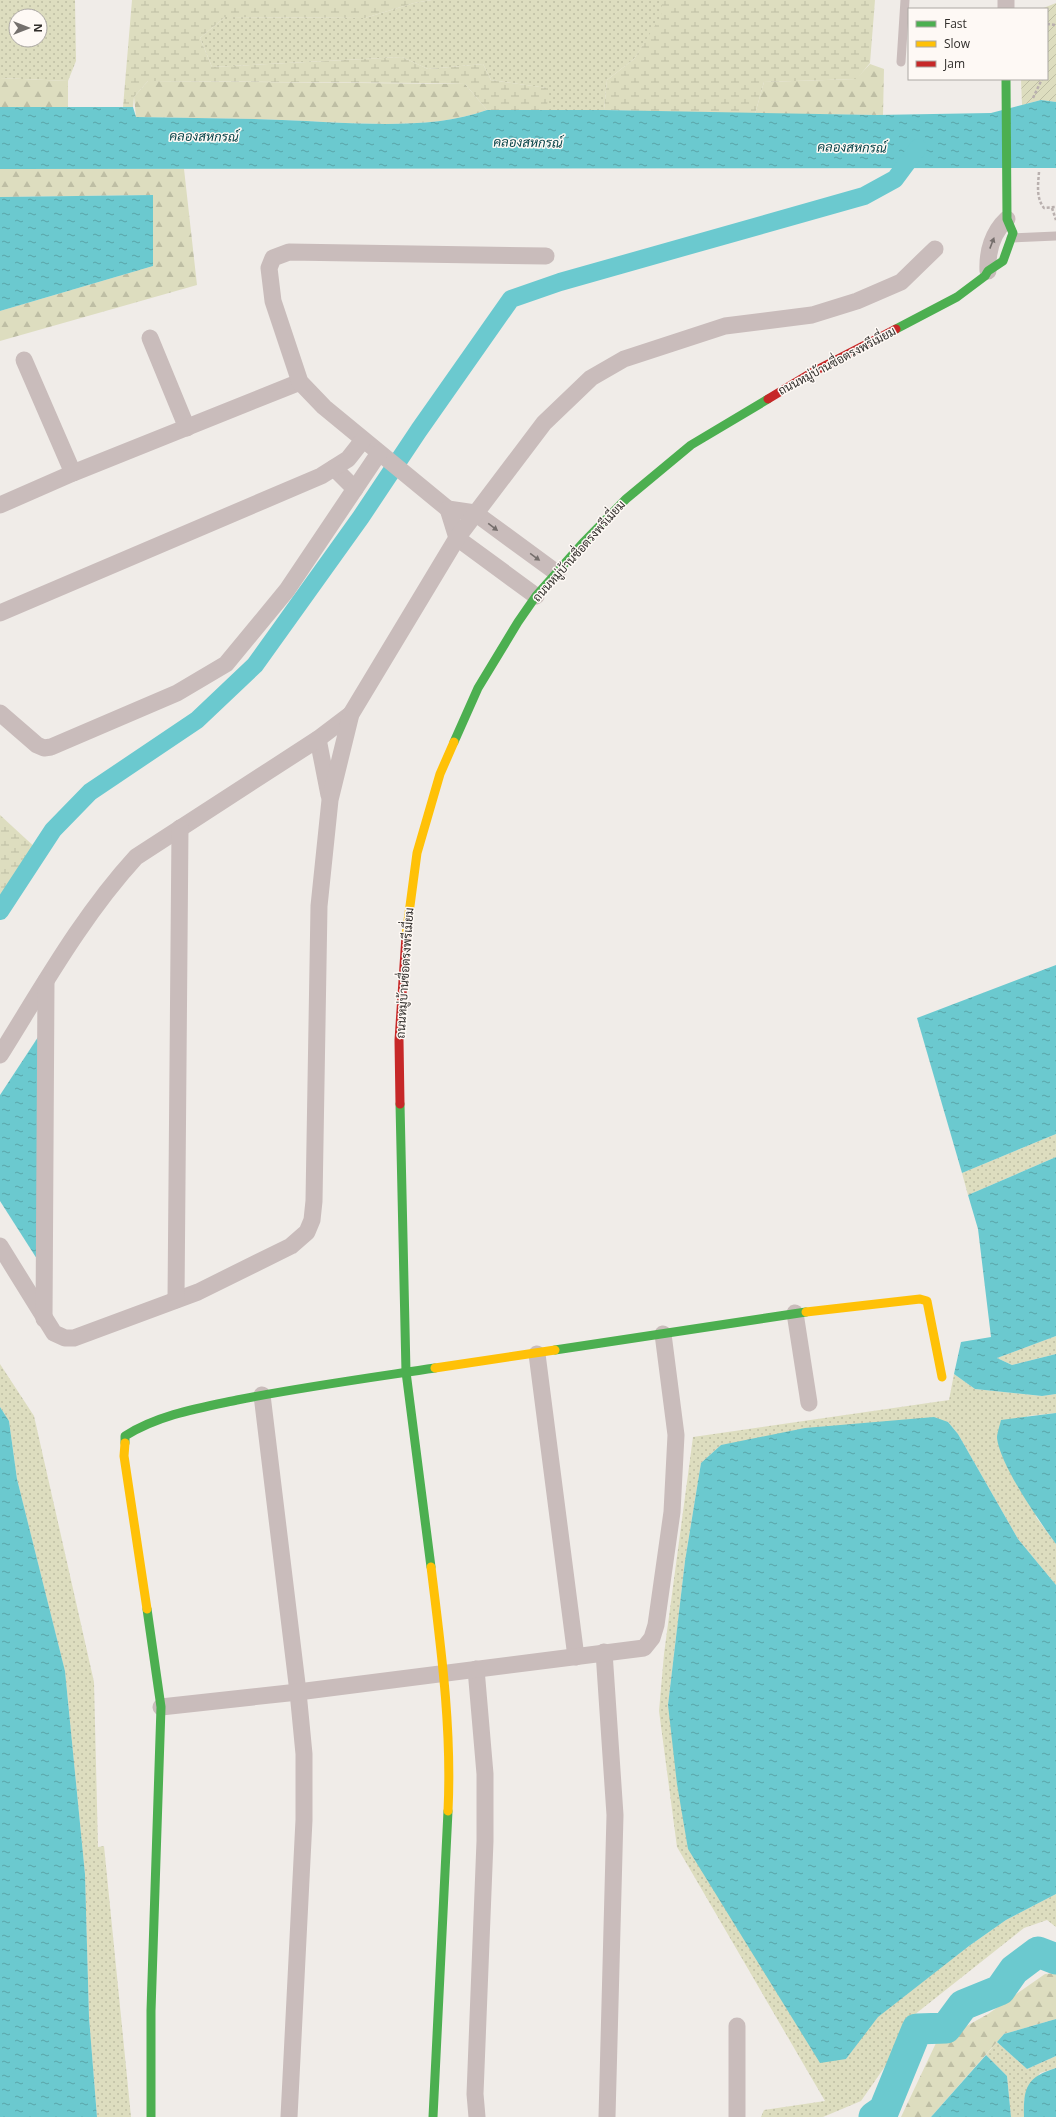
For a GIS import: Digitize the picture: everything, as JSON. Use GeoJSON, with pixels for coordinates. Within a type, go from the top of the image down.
{"type":"FeatureCollection","features":[{"type":"Feature","properties":{"kind":"street"},"geometry":{"type":"LineString","coordinates":[[1006,80],[1007,219],[1013,233],[1011,238]]}},
{"type":"Feature","properties":{"kind":"street"},"geometry":{"type":"LineString","coordinates":[[988,271],[987,255],[998,227],[1007,219]]}},
{"type":"Feature","properties":{"kind":"street","name":"ถนนหมู่บ้านซื่อตรงพรีเมี่ยม"},"geometry":{"type":"LineString","coordinates":[[433,2117],[450,1773],[444,1674],[406,1372],[403,1293],[399,1040],[405,942],[417,853],[440,774],[475,695],[518,622],[536,596],[582,544],[626,499],[690,445],[811,373],[957,297],[985,276],[988,271],[1003,261],[1011,238]]}},
{"type":"Feature","properties":{"kind":"street"},"geometry":{"type":"LineString","coordinates":[[0,1246],[54,1333],[65,1338],[74,1338],[198,1292],[290,1246],[307,1232],[312,1220],[319,906],[330,800],[351,714],[457,538],[544,423],[591,378],[624,359],[725,326],[812,315],[839,308],[901,282],[935,249]]}},
{"type":"Feature","properties":{"kind":"street"},"geometry":{"type":"LineString","coordinates":[[546,256],[289,252],[280,254],[273,258],[269,268],[273,301],[300,382],[324,407],[379,454],[448,509],[475,513],[557,573]]}},
{"type":"Feature","properties":{"kind":"street"},"geometry":{"type":"LineString","coordinates":[[150,338],[187,428]]}},
{"type":"Feature","properties":{"kind":"street"},"geometry":{"type":"LineString","coordinates":[[24,360],[73,473]]}},
{"type":"Feature","properties":{"kind":"street"},"geometry":{"type":"LineString","coordinates":[[0,505],[73,473],[300,382]]}},
{"type":"Feature","properties":{"kind":"street"},"geometry":{"type":"LineString","coordinates":[[0,613],[321,476],[352,454],[363,440]]}},
{"type":"Feature","properties":{"kind":"street"},"geometry":{"type":"LineString","coordinates":[[0,713],[37,745],[44,748],[178,693],[206,678],[226,664],[287,590],[379,454]]}},
{"type":"Feature","properties":{"kind":"street"},"geometry":{"type":"LineString","coordinates":[[334,468],[356,489]]}},
{"type":"Feature","properties":{"kind":"street"},"geometry":{"type":"LineString","coordinates":[[448,509],[457,538],[536,596]]}},
{"type":"Feature","properties":{"kind":"street"},"geometry":{"type":"LineString","coordinates":[[0,1055],[46,981],[113,882],[136,857],[318,739],[351,714]]}},
{"type":"Feature","properties":{"kind":"street"},"geometry":{"type":"LineString","coordinates":[[318,739],[330,800]]}},
{"type":"Feature","properties":{"kind":"street"},"geometry":{"type":"LineString","coordinates":[[176,1300],[180,828]]}},
{"type":"Feature","properties":{"kind":"street"},"geometry":{"type":"LineString","coordinates":[[44,1319],[46,981]]}},
{"type":"Feature","properties":{"kind":"street"},"geometry":{"type":"LineString","coordinates":[[151,2117],[151,2011],[161,1707],[124,1456],[125,1436],[140,1427],[178,1414],[262,1395],[406,1372],[537,1354],[795,1313],[920,1298],[927,1300],[942,1377]]}},
{"type":"Feature","properties":{"kind":"street"},"geometry":{"type":"LineString","coordinates":[[795,1313],[809,1403]]}},
{"type":"Feature","properties":{"kind":"street"},"geometry":{"type":"LineString","coordinates":[[161,1707],[298,1692],[644,1648],[652,1638],[656,1626],[672,1512],[676,1436],[663,1334]]}},
{"type":"Feature","properties":{"kind":"street"},"geometry":{"type":"LineString","coordinates":[[537,1354],[576,1657]]}},
{"type":"Feature","properties":{"kind":"street"},"geometry":{"type":"LineString","coordinates":[[262,1395],[298,1692],[304,1754],[305,1789],[289,2117]]}},
{"type":"Feature","properties":{"kind":"street"},"geometry":{"type":"LineString","coordinates":[[604,1652],[615,1815],[607,2117]]}},
{"type":"Feature","properties":{"kind":"street"},"geometry":{"type":"LineString","coordinates":[[476,1669],[485,1774],[485,1841],[475,2094],[477,2117]]}},
{"type":"Feature","properties":{"kind":"street"},"geometry":{"type":"LineString","coordinates":[[737,2026],[737,2117]]}},
{"type":"Feature","properties":{"kind":"lane"},"geometry":{"type":"LineString","coordinates":[[901,62],[905,0]]}},
{"type":"Feature","properties":{"kind":"lane"},"geometry":{"type":"LineString","coordinates":[[1011,238],[1056,236]]}},
{"type":"Feature","properties":{"kind":"path"},"geometry":{"type":"LineString","coordinates":[[1033,98],[1042,80]]}},
{"type":"Feature","properties":{"kind":"path"},"geometry":{"type":"LineString","coordinates":[[1039,172],[1038,193],[1041,204],[1044,208],[1056,207]]}},
{"type":"Feature","properties":{"kind":"path"},"geometry":{"type":"LineString","coordinates":[[1052,208],[1056,220]]}},
{"type":"Feature","properties":{"kind":"green space"},"geometry":{"type":"Polygon","coordinates":[[[0,0],[75,0],[76,61],[68,81],[0,78],[0,0]]]}},
{"type":"Feature","properties":{"kind":"green space"},"geometry":{"type":"Polygon","coordinates":[[[132,0],[432,0],[414,3],[365,18],[225,17],[200,38],[212,67],[402,57],[428,69],[483,64],[491,80],[548,88],[547,111],[487,110],[465,84],[426,83],[148,81],[134,97],[133,107],[123,107],[132,0]]]}},
{"type":"Feature","properties":{"kind":"green space"},"geometry":{"type":"Polygon","coordinates":[[[432,0],[662,0],[662,16],[634,59],[607,80],[604,110],[547,111],[547,88],[491,80],[483,64],[428,69],[402,57],[212,67],[200,38],[225,17],[365,18],[414,3],[432,0]]]}},
{"type":"Feature","properties":{"kind":"green space"},"geometry":{"type":"Polygon","coordinates":[[[662,0],[875,0],[870,63],[857,79],[764,82],[755,114],[604,110],[607,80],[634,59],[661,16],[662,0]]]}},
{"type":"Feature","properties":{"kind":"green space"},"geometry":{"type":"Polygon","coordinates":[[[1056,3],[1056,102],[1041,100],[1022,105],[1021,80],[1048,80],[1048,8],[1044,8],[1056,3]]]}},
{"type":"Feature","properties":{"kind":"green space"},"geometry":{"type":"Polygon","coordinates":[[[870,64],[884,69],[883,115],[755,114],[764,82],[856,79],[870,64]]]}},
{"type":"Feature","properties":{"kind":"green space"},"geometry":{"type":"Polygon","coordinates":[[[0,78],[68,81],[68,108],[0,107],[0,78]]]}},
{"type":"Feature","properties":{"kind":"green space"},"geometry":{"type":"Polygon","coordinates":[[[148,81],[465,84],[487,110],[464,117],[439,121],[386,124],[264,119],[136,117],[134,97],[148,81]]]}},
{"type":"Feature","properties":{"kind":"green space"},"geometry":{"type":"Polygon","coordinates":[[[0,169],[184,169],[197,285],[0,341],[0,311],[153,266],[153,195],[0,197],[0,169]]]}},
{"type":"Feature","properties":{"kind":"green space"},"geometry":{"type":"Polygon","coordinates":[[[0,815],[39,851],[0,906],[0,815]]]}},
{"type":"Feature","properties":{"kind":"green space"},"geometry":{"type":"Polygon","coordinates":[[[1056,1134],[1056,1157],[968,1195],[962,1173],[1056,1134]]]}},
{"type":"Feature","properties":{"kind":"green space"},"geometry":{"type":"Polygon","coordinates":[[[1056,1336],[1056,1354],[1012,1365],[997,1358],[1056,1336]]]}},
{"type":"Feature","properties":{"kind":"green space"},"geometry":{"type":"Polygon","coordinates":[[[0,1364],[34,1416],[94,1682],[98,1847],[104,1846],[131,2117],[97,2117],[89,2017],[85,1874],[65,1671],[17,1479],[9,1421],[0,1407],[0,1364]]]}},
{"type":"Feature","properties":{"kind":"green space"},"geometry":{"type":"Polygon","coordinates":[[[954,1374],[975,1389],[1041,1396],[1056,1394],[1056,1413],[1027,1416],[1036,1517],[1056,1544],[1056,1585],[1018,1539],[958,1434],[948,1422],[721,1445],[701,1463],[685,1561],[668,1705],[846,2059],[877,2017],[969,1946],[1006,1920],[1056,1894],[1056,1927],[1047,1920],[1024,1928],[909,2019],[886,2065],[861,2101],[823,2117],[761,2117],[764,2110],[825,2101],[677,1847],[659,1711],[664,1654],[693,1437],[949,1400],[954,1374]]]}},
{"type":"Feature","properties":{"kind":"green space"},"geometry":{"type":"Polygon","coordinates":[[[1056,1973],[1056,2019],[1004,2034],[931,2117],[901,2117],[936,2043],[988,2014],[1045,1974],[1056,1973]]]}},
{"type":"Feature","properties":{"kind":"green space"},"geometry":{"type":"Polygon","coordinates":[[[997,2042],[1027,2069],[1056,2056],[1056,2068],[1040,2073],[1024,2100],[1024,2117],[1011,2117],[1007,2076],[986,2055],[997,2042]]]}},
{"type":"Feature","properties":{"kind":"water","name":"คลองสหกรณ์"},"geometry":{"type":"Polygon","coordinates":[[[1041,100],[1056,102],[1056,168],[0,169],[0,107],[133,107],[136,117],[264,119],[386,124],[439,121],[464,117],[487,110],[604,110],[876,115],[991,113],[1041,100]]]}},
{"type":"Feature","properties":{"kind":"water"},"geometry":{"type":"Polygon","coordinates":[[[153,195],[153,266],[0,311],[0,197],[153,195]]]}},
{"type":"Feature","properties":{"kind":"water"},"geometry":{"type":"Polygon","coordinates":[[[1056,965],[1056,1134],[962,1173],[917,1018],[1056,965]]]}},
{"type":"Feature","properties":{"kind":"water"},"geometry":{"type":"Polygon","coordinates":[[[44,1028],[37,1259],[0,1201],[0,1095],[44,1028]]]}},
{"type":"Feature","properties":{"kind":"water"},"geometry":{"type":"Polygon","coordinates":[[[1056,1157],[1056,1336],[997,1358],[1012,1365],[1056,1354],[1056,1394],[1042,1396],[975,1389],[954,1374],[961,1342],[991,1337],[978,1229],[968,1195],[1056,1157]]]}},
{"type":"Feature","properties":{"kind":"water"},"geometry":{"type":"Polygon","coordinates":[[[0,1407],[9,1421],[17,1479],[65,1671],[85,1874],[89,2017],[97,2117],[0,2117],[0,1407]]]}},
{"type":"Feature","properties":{"kind":"water"},"geometry":{"type":"Polygon","coordinates":[[[1056,1413],[1056,1544],[1021,1492],[1005,1463],[997,1438],[1001,1420],[1056,1413]]]}},
{"type":"Feature","properties":{"kind":"water"},"geometry":{"type":"Polygon","coordinates":[[[934,1417],[948,1422],[958,1434],[1018,1539],[1056,1585],[1056,1894],[1006,1920],[969,1946],[878,2017],[846,2059],[820,2063],[688,1849],[677,1784],[668,1705],[685,1561],[701,1463],[721,1445],[805,1428],[934,1417]]]}},
{"type":"Feature","properties":{"kind":"water"},"geometry":{"type":"Polygon","coordinates":[[[1056,2019],[1056,2056],[1027,2069],[997,2042],[1004,2034],[1056,2019]]]}},
{"type":"Feature","properties":{"kind":"water"},"geometry":{"type":"Polygon","coordinates":[[[986,2055],[1007,2076],[1011,2117],[931,2117],[986,2055]]]}},
{"type":"Feature","properties":{"kind":"water"},"geometry":{"type":"Polygon","coordinates":[[[1056,2068],[1056,2117],[1024,2117],[1024,2098],[1029,2085],[1039,2075],[1056,2068]]]}},
{"type":"Feature","properties":{"kind":"waterway"},"geometry":{"type":"LineString","coordinates":[[0,911],[53,830],[90,792],[197,720],[255,665],[361,517],[419,430],[511,299],[560,282],[864,196],[895,179],[918,148]]}},
{"type":"Feature","properties":{"kind":"waterway"},"geometry":{"type":"LineString","coordinates":[[874,2117],[884,2110],[917,2029],[946,2028],[963,2005],[1000,1990],[1014,1970],[1038,1952],[1056,1959]]}},
{"type":"Feature","properties":{"kind":"traffic: fast"},"geometry":{"type":"LineString","coordinates":[[896,329],[957,297],[985,276],[988,271],[1003,261],[1013,233],[1007,219],[1006,80]]}},
{"type":"Feature","properties":{"kind":"traffic: fast"},"geometry":{"type":"LineString","coordinates":[[454,742],[478,688],[518,622],[536,596],[582,544],[626,499],[691,445],[768,399]]}},
{"type":"Feature","properties":{"kind":"traffic: fast"},"geometry":{"type":"LineString","coordinates":[[400,1104],[406,1372],[431,1567]]}},
{"type":"Feature","properties":{"kind":"traffic: fast"},"geometry":{"type":"LineString","coordinates":[[555,1350],[806,1312]]}},
{"type":"Feature","properties":{"kind":"traffic: fast"},"geometry":{"type":"LineString","coordinates":[[125,1443],[125,1436],[138,1429],[165,1417],[194,1409],[286,1391],[435,1368]]}},
{"type":"Feature","properties":{"kind":"traffic: fast"},"geometry":{"type":"LineString","coordinates":[[147,1609],[161,1707],[151,2011],[151,2117]]}},
{"type":"Feature","properties":{"kind":"traffic: fast"},"geometry":{"type":"LineString","coordinates":[[433,2117],[448,1811]]}},
{"type":"Feature","properties":{"kind":"traffic: slow"},"geometry":{"type":"LineString","coordinates":[[406,936],[417,853],[440,774],[454,742]]}},
{"type":"Feature","properties":{"kind":"traffic: slow"},"geometry":{"type":"LineString","coordinates":[[806,1312],[920,1299],[927,1301],[942,1377]]}},
{"type":"Feature","properties":{"kind":"traffic: slow"},"geometry":{"type":"LineString","coordinates":[[435,1368],[555,1350]]}},
{"type":"Feature","properties":{"kind":"traffic: slow"},"geometry":{"type":"LineString","coordinates":[[125,1443],[124,1456],[147,1609]]}},
{"type":"Feature","properties":{"kind":"traffic: slow"},"geometry":{"type":"LineString","coordinates":[[431,1567],[445,1689],[449,1780],[448,1811]]}},
{"type":"Feature","properties":{"kind":"traffic: jam"},"geometry":{"type":"LineString","coordinates":[[768,399],[811,373],[896,329]]}},
{"type":"Feature","properties":{"kind":"traffic: jam"},"geometry":{"type":"LineString","coordinates":[[400,1104],[399,1040],[406,936]]}}]}
